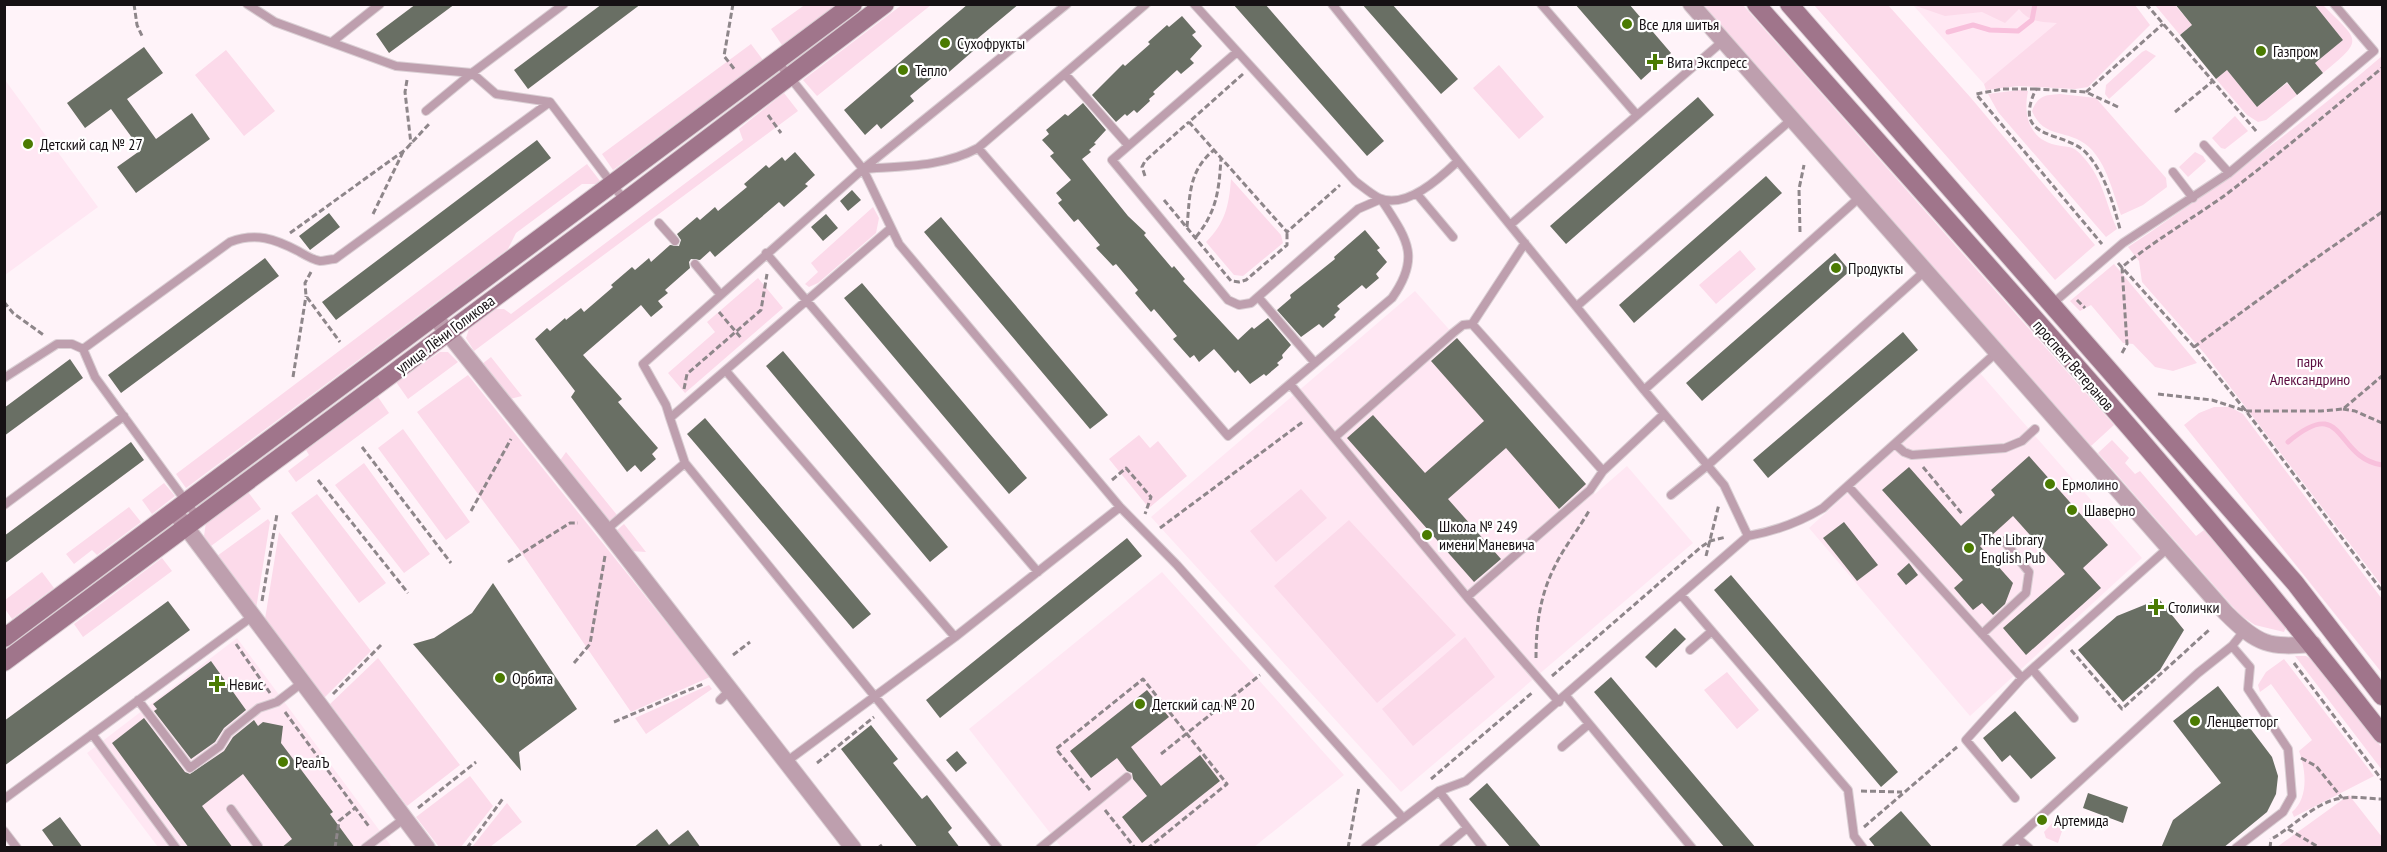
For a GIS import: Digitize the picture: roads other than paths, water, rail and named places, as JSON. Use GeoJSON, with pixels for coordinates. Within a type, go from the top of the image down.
{"type":"FeatureCollection","features":[{"type":"Feature","properties":{"kind":"street","name":"улица Лёни Голикова"},"geometry":{"type":"LineString","coordinates":[[7,630],[180,507],[853,4]]}},
{"type":"Feature","properties":{"kind":"street","name":"улица Лёни Голикова"},"geometry":{"type":"LineString","coordinates":[[4,662],[625,201],[885,4]]}},
{"type":"Feature","properties":{"kind":"street"},"geometry":{"type":"LineString","coordinates":[[1690,4],[2244,631],[2262,642],[2282,647],[2313,644]]}},
{"type":"Feature","properties":{"kind":"street","name":"проспект Ветеранов"},"geometry":{"type":"LineString","coordinates":[[1756,4],[2143,444],[2313,644],[2382,734]]}},
{"type":"Feature","properties":{"kind":"street","name":"проспект Ветеранов"},"geometry":{"type":"LineString","coordinates":[[1789,4],[2295,583],[2382,696]]}},
{"type":"Feature","properties":{"kind":"street"},"geometry":{"type":"LineString","coordinates":[[435,317],[602,525],[725,695],[786,762],[853,848]]}},
{"type":"Feature","properties":{"kind":"street"},"geometry":{"type":"LineString","coordinates":[[180,507],[256,620],[427,848]]}},
{"type":"Feature","properties":{"kind":"lane"},"geometry":{"type":"LineString","coordinates":[[247,4],[275,22],[396,66],[472,73],[496,93],[550,102],[625,201]]}},
{"type":"Feature","properties":{"kind":"lane"},"geometry":{"type":"LineString","coordinates":[[332,42],[380,4]]}},
{"type":"Feature","properties":{"kind":"lane"},"geometry":{"type":"LineString","coordinates":[[426,111],[472,73],[564,4]]}},
{"type":"Feature","properties":{"kind":"lane"},"geometry":{"type":"LineString","coordinates":[[998,848],[685,463],[666,405],[643,364],[863,169],[1067,4]]}},
{"type":"Feature","properties":{"kind":"lane"},"geometry":{"type":"LineString","coordinates":[[863,169],[937,164],[961,158],[978,148],[1146,4]]}},
{"type":"Feature","properties":{"kind":"lane"},"geometry":{"type":"LineString","coordinates":[[978,148],[1228,436],[1392,298],[1405,280],[1410,259],[1404,238],[1381,199],[1351,176],[1194,4]]}},
{"type":"Feature","properties":{"kind":"lane"},"geometry":{"type":"LineString","coordinates":[[1332,4],[1644,390],[1724,485],[1748,536]]}},
{"type":"Feature","properties":{"kind":"lane"},"geometry":{"type":"LineString","coordinates":[[1541,4],[1637,115]]}},
{"type":"Feature","properties":{"kind":"lane"},"geometry":{"type":"LineString","coordinates":[[2052,304],[2123,243],[2229,173],[2374,51],[2334,4]]}},
{"type":"Feature","properties":{"kind":"lane"},"geometry":{"type":"LineString","coordinates":[[1510,225],[1723,41]]}},
{"type":"Feature","properties":{"kind":"lane"},"geometry":{"type":"LineString","coordinates":[[1237,51],[1112,160],[1228,300],[1239,305],[1251,303],[1358,209],[1381,199],[1398,199],[1417,194],[1458,160]]}},
{"type":"Feature","properties":{"kind":"lane"},"geometry":{"type":"LineString","coordinates":[[777,61],[863,169],[899,244],[1120,507],[1149,536],[1403,818]]}},
{"type":"Feature","properties":{"kind":"lane"},"geometry":{"type":"LineString","coordinates":[[1065,74],[1128,145]]}},
{"type":"Feature","properties":{"kind":"lane"},"geometry":{"type":"LineString","coordinates":[[83,349],[230,242],[244,237],[259,236],[279,241],[310,258],[321,261],[335,259],[550,102]]}},
{"type":"Feature","properties":{"kind":"lane"},"geometry":{"type":"LineString","coordinates":[[1577,306],[1792,119]]}},
{"type":"Feature","properties":{"kind":"lane"},"geometry":{"type":"LineString","coordinates":[[2204,145],[2229,173]]}},
{"type":"Feature","properties":{"kind":"lane"},"geometry":{"type":"LineString","coordinates":[[2173,172],[2193,198]]}},
{"type":"Feature","properties":{"kind":"lane"},"geometry":{"type":"LineString","coordinates":[[1417,194],[1453,237]]}},
{"type":"Feature","properties":{"kind":"lane"},"geometry":{"type":"LineString","coordinates":[[1644,390],[1860,197]]}},
{"type":"Feature","properties":{"kind":"lane"},"geometry":{"type":"LineString","coordinates":[[659,223],[675,241]]}},
{"type":"Feature","properties":{"kind":"lane"},"geometry":{"type":"LineString","coordinates":[[670,418],[891,228]]}},
{"type":"Feature","properties":{"kind":"lane"},"geometry":{"type":"LineString","coordinates":[[1472,324],[1525,243]]}},
{"type":"Feature","properties":{"kind":"lane"},"geometry":{"type":"LineString","coordinates":[[768,255],[1038,572]]}},
{"type":"Feature","properties":{"kind":"lane"},"geometry":{"type":"LineString","coordinates":[[695,264],[720,294]]}},
{"type":"Feature","properties":{"kind":"lane"},"geometry":{"type":"LineString","coordinates":[[1671,495],[1708,465],[1925,271]]}},
{"type":"Feature","properties":{"kind":"lane"},"geometry":{"type":"LineString","coordinates":[[1258,298],[1315,363]]}},
{"type":"Feature","properties":{"kind":"lane"},"geometry":{"type":"LineString","coordinates":[[1335,437],[1453,333],[1463,325],[1472,324]]}},
{"type":"Feature","properties":{"kind":"lane"},"geometry":{"type":"LineString","coordinates":[[1472,324],[1603,471]]}},
{"type":"Feature","properties":{"kind":"lane"},"geometry":{"type":"LineString","coordinates":[[4,378],[57,345],[72,344],[83,349],[95,377],[124,416],[180,507]]}},
{"type":"Feature","properties":{"kind":"lane"},"geometry":{"type":"LineString","coordinates":[[1365,848],[1439,791],[1466,781],[1748,536],[1771,532],[1798,523],[1822,508],[1997,352]]}},
{"type":"Feature","properties":{"kind":"lane"},"geometry":{"type":"LineString","coordinates":[[370,365],[382,381]]}},
{"type":"Feature","properties":{"kind":"lane"},"geometry":{"type":"LineString","coordinates":[[726,371],[955,637]]}},
{"type":"Feature","properties":{"kind":"lane"},"geometry":{"type":"LineString","coordinates":[[1290,384],[1467,597],[1540,681],[1589,724],[1692,848]]}},
{"type":"Feature","properties":{"kind":"lane"},"geometry":{"type":"LineString","coordinates":[[1467,597],[1590,490],[1603,471],[1664,414]]}},
{"type":"Feature","properties":{"kind":"lane"},"geometry":{"type":"LineString","coordinates":[[4,505],[124,416]]}},
{"type":"Feature","properties":{"kind":"lane"},"geometry":{"type":"LineString","coordinates":[[1895,444],[1904,452],[1912,455],[2005,448],[2022,441],[2036,429]]}},
{"type":"Feature","properties":{"kind":"lane"},"geometry":{"type":"LineString","coordinates":[[238,463],[250,479]]}},
{"type":"Feature","properties":{"kind":"lane"},"geometry":{"type":"LineString","coordinates":[[602,525],[685,463]]}},
{"type":"Feature","properties":{"kind":"lane"},"geometry":{"type":"LineString","coordinates":[[1848,486],[2022,678]]}},
{"type":"Feature","properties":{"kind":"lane"},"geometry":{"type":"LineString","coordinates":[[786,762],[955,637],[1120,507]]}},
{"type":"Feature","properties":{"kind":"lane"},"geometry":{"type":"LineString","coordinates":[[1982,634],[2026,593],[2029,572],[2004,542]]}},
{"type":"Feature","properties":{"kind":"lane"},"geometry":{"type":"LineString","coordinates":[[2015,798],[1966,740],[2022,678],[2169,547]]}},
{"type":"Feature","properties":{"kind":"lane"},"geometry":{"type":"LineString","coordinates":[[1682,595],[1848,790],[1854,836],[1863,848]]}},
{"type":"Feature","properties":{"kind":"lane"},"geometry":{"type":"LineString","coordinates":[[4,799],[231,632],[256,620]]}},
{"type":"Feature","properties":{"kind":"lane"},"geometry":{"type":"LineString","coordinates":[[7,630],[24,648]]}},
{"type":"Feature","properties":{"kind":"lane"},"geometry":{"type":"LineString","coordinates":[[1690,650],[1712,631]]}},
{"type":"Feature","properties":{"kind":"lane"},"geometry":{"type":"LineString","coordinates":[[2006,848],[2198,673],[2232,646],[2244,631]]}},
{"type":"Feature","properties":{"kind":"lane"},"geometry":{"type":"LineString","coordinates":[[2232,646],[2250,667],[2248,689],[2285,743],[2289,754],[2292,788],[2288,806],[2283,812],[2236,848]]}},
{"type":"Feature","properties":{"kind":"lane"},"geometry":{"type":"LineString","coordinates":[[2032,669],[2074,718]]}},
{"type":"Feature","properties":{"kind":"lane"},"geometry":{"type":"LineString","coordinates":[[138,700],[190,768],[220,746],[228,733],[260,708],[277,702],[303,682]]}},
{"type":"Feature","properties":{"kind":"lane"},"geometry":{"type":"LineString","coordinates":[[1562,747],[1589,724]]}},
{"type":"Feature","properties":{"kind":"lane"},"geometry":{"type":"LineString","coordinates":[[92,734],[176,848]]}},
{"type":"Feature","properties":{"kind":"lane"},"geometry":{"type":"LineString","coordinates":[[1040,848],[1127,777]]}},
{"type":"Feature","properties":{"kind":"lane"},"geometry":{"type":"LineString","coordinates":[[1439,791],[1483,848]]}},
{"type":"Feature","properties":{"kind":"lane"},"geometry":{"type":"LineString","coordinates":[[231,809],[258,846],[256,848]]}},
{"type":"Feature","properties":{"kind":"lane"},"geometry":{"type":"LineString","coordinates":[[365,848],[405,818]]}},
{"type":"Feature","properties":{"kind":"lane"},"geometry":{"type":"LineString","coordinates":[[1443,848],[1467,828]]}},
{"type":"Feature","properties":{"kind":"lane"},"geometry":{"type":"LineString","coordinates":[[4,831],[16,848]]}},
{"type":"Feature","properties":{"kind":"lane"},"geometry":{"type":"LineString","coordinates":[[2017,838],[2029,848]]}},
{"type":"Feature","properties":{"kind":"waterway"},"geometry":{"type":"LineString","coordinates":[[1948,32],[1973,25],[1990,30],[2018,31],[2032,20],[2035,4]]}},
{"type":"Feature","properties":{"kind":"waterway"},"geometry":{"type":"LineString","coordinates":[[2288,442],[2307,429],[2320,424],[2331,426],[2355,452],[2367,460],[2382,465]]}},
{"type":"Feature","properties":{"kind":"place","name":"Все для шитья"},"geometry":{"type":"Point","coordinates":[1627,24]}},
{"type":"Feature","properties":{"kind":"place","name":"Сухофрукты"},"geometry":{"type":"Point","coordinates":[945,43]}},
{"type":"Feature","properties":{"kind":"place","name":"Газпром"},"geometry":{"type":"Point","coordinates":[2261,51]}},
{"type":"Feature","properties":{"kind":"place","name":"Вита Экспресс"},"geometry":{"type":"Point","coordinates":[1655,62]}},
{"type":"Feature","properties":{"kind":"place","name":"Тепло"},"geometry":{"type":"Point","coordinates":[903,70]}},
{"type":"Feature","properties":{"kind":"place","name":"Детский сад № 27"},"geometry":{"type":"Point","coordinates":[28,144]}},
{"type":"Feature","properties":{"kind":"place","name":"Продукты"},"geometry":{"type":"Point","coordinates":[1836,268]}},
{"type":"Feature","properties":{"kind":"place","name":"Ермолино"},"geometry":{"type":"Point","coordinates":[2050,484]}},
{"type":"Feature","properties":{"kind":"place","name":"Шаверно"},"geometry":{"type":"Point","coordinates":[2072,510]}},
{"type":"Feature","properties":{"kind":"place","name":"Школа № 249 имени Маневича"},"geometry":{"type":"Point","coordinates":[1427,535]}},
{"type":"Feature","properties":{"kind":"place","name":"The Library English Pub"},"geometry":{"type":"Point","coordinates":[1969,548]}},
{"type":"Feature","properties":{"kind":"place","name":"Столички"},"geometry":{"type":"Point","coordinates":[2156,607]}},
{"type":"Feature","properties":{"kind":"place","name":"Орбита"},"geometry":{"type":"Point","coordinates":[500,678]}},
{"type":"Feature","properties":{"kind":"place","name":"Невис"},"geometry":{"type":"Point","coordinates":[217,684]}},
{"type":"Feature","properties":{"kind":"place","name":"Детский сад № 20"},"geometry":{"type":"Point","coordinates":[1140,704]}},
{"type":"Feature","properties":{"kind":"place","name":"Ленцветторг"},"geometry":{"type":"Point","coordinates":[2195,721]}},
{"type":"Feature","properties":{"kind":"place","name":"РеалЪ"},"geometry":{"type":"Point","coordinates":[283,762]}},
{"type":"Feature","properties":{"kind":"place","name":"Артемида"},"geometry":{"type":"Point","coordinates":[2042,820]}},
{"type":"Feature","properties":{"kind":"park label","name":"парк Александрино"},"geometry":{"type":"Point","coordinates":[2310,370]}}]}
